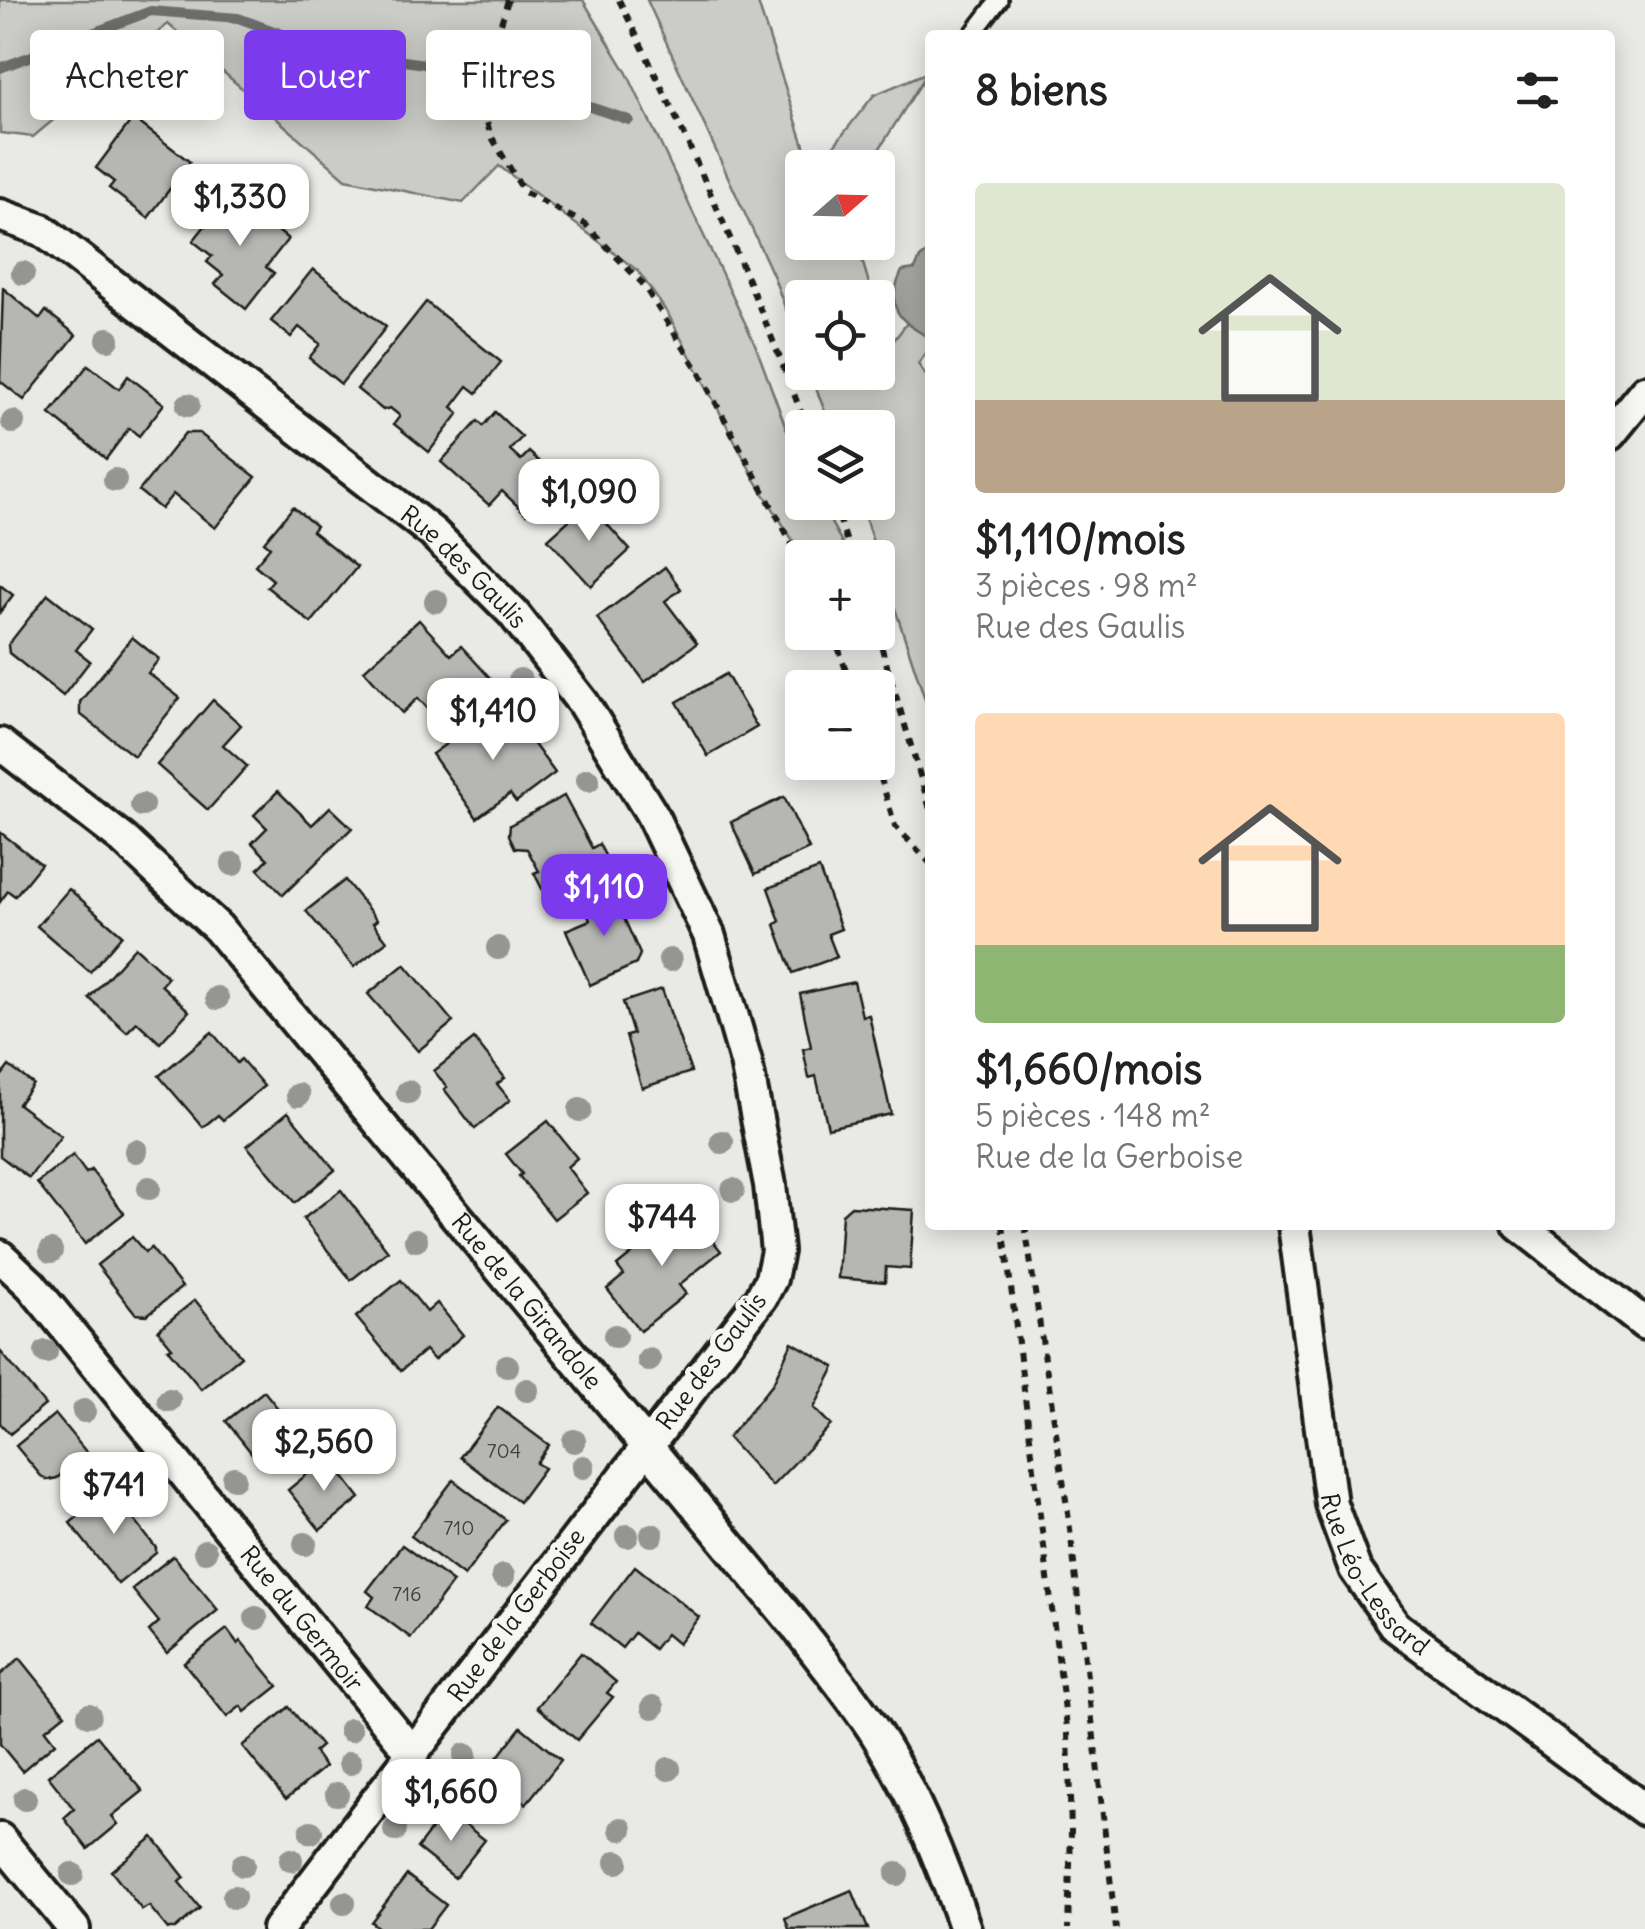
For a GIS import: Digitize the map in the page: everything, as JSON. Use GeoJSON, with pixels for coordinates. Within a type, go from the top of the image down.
{"type":"FeatureCollection","features":[{"type":"Feature","properties":{"kind":"street","name":"Rue des Gaulis"},"geometry":{"type":"LineString","coordinates":[[0,215],[42,230],[433,533],[513,613],[560,673],[652,814],[710,936],[746,1062],[770,1186],[777,1251],[772,1279],[760,1298],[646,1445]]}},
{"type":"Feature","properties":{"kind":"street"},"geometry":{"type":"LineString","coordinates":[[1615,428],[1645,391]]}},
{"type":"Feature","properties":{"kind":"street","name":"Rue de la Girandole"},"geometry":{"type":"LineString","coordinates":[[0,744],[124,840],[218,928],[796,1626],[874,1731],[940,1855],[965,1929]]}},
{"type":"Feature","properties":{"kind":"street","name":"Rue Léo-Lessard"},"geometry":{"type":"LineString","coordinates":[[1295,1230],[1332,1504],[1355,1568],[1396,1626],[1645,1810]]}},
{"type":"Feature","properties":{"kind":"street"},"geometry":{"type":"LineString","coordinates":[[1525,1230],[1645,1324]]}},
{"type":"Feature","properties":{"kind":"street","name":"Rue du Germoir"},"geometry":{"type":"LineString","coordinates":[[0,1256],[30,1285],[412,1752]]}},
{"type":"Feature","properties":{"kind":"street","name":"Rue de la Gerboise"},"geometry":{"type":"LineString","coordinates":[[278,1929],[646,1445]]}},
{"type":"Feature","properties":{"kind":"street"},"geometry":{"type":"LineString","coordinates":[[0,1839],[74,1929]]}},
{"type":"Feature","properties":{"kind":"lane"},"geometry":{"type":"LineString","coordinates":[[976,30],[998,0]]}},
{"type":"Feature","properties":{"kind":"path"},"geometry":{"type":"LineString","coordinates":[[508,0],[480,93],[490,134],[524,192],[585,224],[642,283],[698,370],[790,540]]}},
{"type":"Feature","properties":{"kind":"path"},"geometry":{"type":"LineString","coordinates":[[620,0],[746,274],[800,410]]}},
{"type":"Feature","properties":{"kind":"path"},"geometry":{"type":"LineString","coordinates":[[882,650],[925,792]]}},
{"type":"Feature","properties":{"kind":"path"},"geometry":{"type":"LineString","coordinates":[[881,780],[895,826],[925,858]]}},
{"type":"Feature","properties":{"kind":"path"},"geometry":{"type":"LineString","coordinates":[[1004,1230],[1068,1735],[1068,1929]]}},
{"type":"Feature","properties":{"kind":"path"},"geometry":{"type":"LineString","coordinates":[[1027,1230],[1069,1520],[1116,1929]]}},
{"type":"Feature","properties":{"kind":"shaded area"},"geometry":{"type":"Polygon","coordinates":[[[0,0],[583,0],[627,73],[755,344],[785,425],[785,520],[829,520],[841,540],[792,540],[756,481],[668,314],[638,271],[499,166],[463,203],[346,179],[278,120],[406,120],[406,30],[244,30],[244,90],[224,73],[224,30],[175,30],[168,24],[161,30],[30,30],[30,120],[53,120],[33,137],[0,133],[0,0]]]}},
{"type":"Feature","properties":{"kind":"shaded area"},"geometry":{"type":"Polygon","coordinates":[[[647,0],[757,0],[806,150],[785,150],[785,260],[862,260],[868,280],[785,280],[785,307],[647,0]]]}},
{"type":"Feature","properties":{"kind":"shaded area"},"geometry":{"type":"Polygon","coordinates":[[[925,73],[879,150],[830,150],[874,95],[925,73]]]}},
{"type":"Feature","properties":{"kind":"shaded area"},"geometry":{"type":"Polygon","coordinates":[[[925,254],[925,335],[902,318],[895,303],[902,271],[915,269],[925,254]]]}},
{"type":"Feature","properties":{"kind":"shaded area"},"geometry":{"type":"Polygon","coordinates":[[[925,300],[925,355],[918,364],[925,374],[925,699],[895,608],[895,540],[872,540],[866,520],[895,520],[895,410],[824,410],[817,390],[895,390],[895,339],[925,300]]]}},
{"type":"Feature","properties":{"kind":"building"},"geometry":{"type":"Polygon","coordinates":[[[132,120],[190,162],[148,218],[109,188],[114,182],[96,168],[132,120]]]}},
{"type":"Feature","properties":{"kind":"building"},"geometry":{"type":"Polygon","coordinates":[[[231,193],[288,239],[266,267],[274,273],[246,309],[215,284],[223,275],[207,262],[212,256],[193,241],[231,193]]]}},
{"type":"Feature","properties":{"kind":"building"},"geometry":{"type":"Polygon","coordinates":[[[313,269],[386,327],[341,384],[309,358],[320,344],[299,327],[291,337],[271,321],[313,269]]]}},
{"type":"Feature","properties":{"kind":"building"},"geometry":{"type":"Polygon","coordinates":[[[3,288],[40,319],[46,311],[76,335],[24,400],[0,381],[3,288]]]}},
{"type":"Feature","properties":{"kind":"building"},"geometry":{"type":"Polygon","coordinates":[[[426,302],[501,362],[477,393],[468,386],[452,407],[459,413],[429,452],[394,424],[400,416],[390,408],[383,410],[357,389],[426,302]]]}},
{"type":"Feature","properties":{"kind":"building"},"geometry":{"type":"Polygon","coordinates":[[[88,365],[119,389],[128,376],[164,404],[139,436],[129,428],[106,459],[50,414],[88,365]]]}},
{"type":"Feature","properties":{"kind":"building"},"geometry":{"type":"Polygon","coordinates":[[[495,412],[522,437],[510,450],[521,460],[529,452],[558,479],[526,514],[502,491],[489,505],[441,462],[478,421],[483,426],[495,412]]]}},
{"type":"Feature","properties":{"kind":"building"},"geometry":{"type":"Polygon","coordinates":[[[185,433],[199,433],[256,477],[215,528],[173,494],[161,509],[139,491],[185,433]]]}},
{"type":"Feature","properties":{"kind":"building"},"geometry":{"type":"Polygon","coordinates":[[[588,503],[630,550],[591,586],[548,539],[588,503]]]}},
{"type":"Feature","properties":{"kind":"building"},"geometry":{"type":"Polygon","coordinates":[[[293,507],[316,526],[312,531],[357,567],[311,623],[267,587],[273,580],[255,565],[270,547],[264,542],[293,507]]]}},
{"type":"Feature","properties":{"kind":"building"},"geometry":{"type":"Polygon","coordinates":[[[665,567],[681,589],[665,601],[697,643],[645,682],[597,618],[665,567]]]}},
{"type":"Feature","properties":{"kind":"building"},"geometry":{"type":"Polygon","coordinates":[[[0,585],[13,595],[0,612],[0,585]]]}},
{"type":"Feature","properties":{"kind":"building"},"geometry":{"type":"Polygon","coordinates":[[[48,594],[92,629],[76,650],[90,661],[63,696],[9,653],[8,645],[48,594]]]}},
{"type":"Feature","properties":{"kind":"building"},"geometry":{"type":"Polygon","coordinates":[[[419,620],[451,655],[461,646],[490,678],[457,709],[448,700],[433,714],[418,698],[402,713],[364,670],[419,620]]]}},
{"type":"Feature","properties":{"kind":"building"},"geometry":{"type":"Polygon","coordinates":[[[132,637],[159,659],[148,673],[180,698],[134,756],[80,714],[80,702],[132,637]]]}},
{"type":"Feature","properties":{"kind":"building"},"geometry":{"type":"Polygon","coordinates":[[[726,674],[757,727],[708,756],[677,702],[726,674]]]}},
{"type":"Feature","properties":{"kind":"building"},"geometry":{"type":"Polygon","coordinates":[[[213,700],[241,725],[223,745],[247,766],[208,810],[157,765],[213,700]]]}},
{"type":"Feature","properties":{"kind":"building"},"geometry":{"type":"Polygon","coordinates":[[[497,707],[511,726],[517,721],[555,773],[516,802],[510,794],[477,818],[432,754],[497,707]]]}},
{"type":"Feature","properties":{"kind":"building"},"geometry":{"type":"Polygon","coordinates":[[[278,791],[312,825],[330,807],[352,828],[283,895],[258,869],[268,859],[252,843],[267,828],[254,815],[278,791]]]}},
{"type":"Feature","properties":{"kind":"building"},"geometry":{"type":"Polygon","coordinates":[[[564,796],[592,848],[599,844],[615,875],[550,904],[527,849],[515,848],[509,835],[510,825],[564,796]]]}},
{"type":"Feature","properties":{"kind":"building"},"geometry":{"type":"Polygon","coordinates":[[[784,797],[809,849],[755,874],[731,822],[784,797]]]}},
{"type":"Feature","properties":{"kind":"building"},"geometry":{"type":"Polygon","coordinates":[[[0,832],[41,864],[15,896],[8,891],[0,902],[0,832]]]}},
{"type":"Feature","properties":{"kind":"building"},"geometry":{"type":"Polygon","coordinates":[[[819,869],[841,929],[828,934],[837,957],[793,973],[775,925],[780,921],[768,888],[819,869]]]}},
{"type":"Feature","properties":{"kind":"building"},"geometry":{"type":"Polygon","coordinates":[[[345,880],[377,920],[373,923],[387,941],[354,967],[306,911],[345,880]]]}},
{"type":"Feature","properties":{"kind":"building"},"geometry":{"type":"Polygon","coordinates":[[[69,889],[122,935],[90,972],[37,926],[69,889]]]}},
{"type":"Feature","properties":{"kind":"building"},"geometry":{"type":"Polygon","coordinates":[[[618,890],[628,913],[623,916],[640,954],[636,964],[590,985],[566,930],[590,920],[583,905],[618,890]]]}},
{"type":"Feature","properties":{"kind":"building"},"geometry":{"type":"Polygon","coordinates":[[[135,947],[168,977],[161,985],[189,1011],[160,1043],[137,1022],[127,1032],[89,998],[135,947]]]}},
{"type":"Feature","properties":{"kind":"building"},"geometry":{"type":"Polygon","coordinates":[[[405,964],[453,1022],[418,1051],[368,994],[405,964]]]}},
{"type":"Feature","properties":{"kind":"building"},"geometry":{"type":"Polygon","coordinates":[[[854,982],[862,1016],[869,1015],[891,1114],[828,1128],[816,1076],[809,1078],[803,1049],[811,1047],[800,994],[854,982]]]}},
{"type":"Feature","properties":{"kind":"building"},"geometry":{"type":"Polygon","coordinates":[[[662,989],[691,1072],[642,1088],[626,1036],[633,1034],[623,1002],[662,989]]]}},
{"type":"Feature","properties":{"kind":"building"},"geometry":{"type":"Polygon","coordinates":[[[212,1032],[237,1063],[241,1059],[264,1086],[223,1120],[218,1115],[203,1127],[159,1076],[212,1032]]]}},
{"type":"Feature","properties":{"kind":"building"},"geometry":{"type":"Polygon","coordinates":[[[474,1039],[505,1078],[497,1084],[510,1100],[475,1129],[434,1071],[474,1039]]]}},
{"type":"Feature","properties":{"kind":"building"},"geometry":{"type":"Polygon","coordinates":[[[9,1066],[33,1084],[18,1104],[61,1136],[29,1178],[0,1156],[0,1078],[9,1066]]]}},
{"type":"Feature","properties":{"kind":"building"},"geometry":{"type":"Polygon","coordinates":[[[288,1112],[335,1170],[295,1203],[247,1146],[288,1112]]]}},
{"type":"Feature","properties":{"kind":"building"},"geometry":{"type":"Polygon","coordinates":[[[548,1121],[577,1158],[567,1167],[587,1193],[554,1219],[506,1154],[548,1121]]]}},
{"type":"Feature","properties":{"kind":"building"},"geometry":{"type":"Polygon","coordinates":[[[73,1155],[86,1173],[91,1170],[124,1213],[85,1244],[37,1183],[73,1155]]]}},
{"type":"Feature","properties":{"kind":"building"},"geometry":{"type":"Polygon","coordinates":[[[341,1190],[388,1251],[351,1280],[303,1219],[341,1190]]]}},
{"type":"Feature","properties":{"kind":"building"},"geometry":{"type":"Polygon","coordinates":[[[851,1206],[914,1210],[910,1269],[886,1267],[885,1282],[838,1278],[842,1214],[851,1206]]]}},
{"type":"Feature","properties":{"kind":"building"},"geometry":{"type":"Polygon","coordinates":[[[687,1209],[721,1251],[679,1285],[686,1294],[640,1331],[607,1289],[624,1275],[617,1266],[687,1209]]]}},
{"type":"Feature","properties":{"kind":"building"},"geometry":{"type":"Polygon","coordinates":[[[132,1237],[145,1252],[151,1248],[182,1287],[147,1315],[136,1314],[97,1265],[132,1237]]]}},
{"type":"Feature","properties":{"kind":"building"},"geometry":{"type":"Polygon","coordinates":[[[401,1280],[427,1312],[437,1303],[463,1335],[434,1360],[425,1350],[401,1371],[356,1317],[401,1280]]]}},
{"type":"Feature","properties":{"kind":"building"},"geometry":{"type":"Polygon","coordinates":[[[195,1300],[241,1356],[201,1389],[168,1349],[172,1347],[158,1330],[195,1300]]]}},
{"type":"Feature","properties":{"kind":"building"},"geometry":{"type":"Polygon","coordinates":[[[792,1342],[835,1367],[814,1408],[831,1425],[772,1486],[728,1438],[773,1383],[792,1342]]]}},
{"type":"Feature","properties":{"kind":"building"},"geometry":{"type":"Polygon","coordinates":[[[0,1351],[45,1405],[10,1434],[0,1423],[0,1351]]]}},
{"type":"Feature","properties":{"kind":"building"},"geometry":{"type":"Polygon","coordinates":[[[264,1391],[292,1426],[254,1456],[226,1421],[264,1391]]]}},
{"type":"Feature","properties":{"kind":"building"},"geometry":{"type":"Polygon","coordinates":[[[498,1407],[549,1445],[536,1463],[544,1468],[519,1502],[460,1457],[498,1407]]]}},
{"type":"Feature","properties":{"kind":"building"},"geometry":{"type":"Polygon","coordinates":[[[55,1414],[87,1453],[57,1478],[48,1480],[16,1446],[55,1414]]]}},
{"type":"Feature","properties":{"kind":"building"},"geometry":{"type":"Polygon","coordinates":[[[328,1457],[360,1498],[320,1530],[288,1490],[328,1457]]]}},
{"type":"Feature","properties":{"kind":"building"},"geometry":{"type":"Polygon","coordinates":[[[453,1480],[506,1520],[464,1576],[411,1536],[453,1480]]]}},
{"type":"Feature","properties":{"kind":"building"},"geometry":{"type":"Polygon","coordinates":[[[111,1490],[156,1548],[156,1553],[118,1584],[70,1523],[111,1490]]]}},
{"type":"Feature","properties":{"kind":"building"},"geometry":{"type":"Polygon","coordinates":[[[402,1545],[453,1582],[411,1638],[368,1606],[374,1597],[367,1591],[402,1545]]]}},
{"type":"Feature","properties":{"kind":"building"},"geometry":{"type":"Polygon","coordinates":[[[173,1556],[218,1610],[167,1653],[149,1631],[159,1622],[132,1589],[173,1556]]]}},
{"type":"Feature","properties":{"kind":"building"},"geometry":{"type":"Polygon","coordinates":[[[635,1566],[699,1617],[678,1644],[666,1634],[654,1649],[634,1633],[622,1648],[591,1623],[635,1566]]]}},
{"type":"Feature","properties":{"kind":"building"},"geometry":{"type":"Polygon","coordinates":[[[227,1629],[278,1686],[245,1712],[241,1706],[227,1717],[184,1663],[227,1629]]]}},
{"type":"Feature","properties":{"kind":"building"},"geometry":{"type":"Polygon","coordinates":[[[581,1653],[616,1682],[607,1693],[613,1697],[577,1740],[537,1707],[581,1653]]]}},
{"type":"Feature","properties":{"kind":"building"},"geometry":{"type":"Polygon","coordinates":[[[20,1658],[65,1714],[45,1730],[55,1743],[22,1771],[0,1744],[0,1675],[20,1658]]]}},
{"type":"Feature","properties":{"kind":"building"},"geometry":{"type":"Polygon","coordinates":[[[289,1707],[321,1746],[314,1752],[325,1767],[286,1799],[242,1746],[289,1707]]]}},
{"type":"Feature","properties":{"kind":"building"},"geometry":{"type":"Polygon","coordinates":[[[521,1727],[561,1760],[526,1804],[486,1772],[521,1727]]]}},
{"type":"Feature","properties":{"kind":"building"},"geometry":{"type":"Polygon","coordinates":[[[97,1736],[143,1791],[112,1816],[118,1824],[88,1849],[64,1818],[74,1809],[48,1776],[97,1736]]]}},
{"type":"Feature","properties":{"kind":"building"},"geometry":{"type":"Polygon","coordinates":[[[446,1810],[485,1840],[455,1878],[417,1848],[446,1810]]]}},
{"type":"Feature","properties":{"kind":"building"},"geometry":{"type":"Polygon","coordinates":[[[153,1837],[185,1878],[179,1882],[200,1908],[175,1929],[168,1929],[149,1906],[142,1910],[111,1871],[153,1837]]]}},
{"type":"Feature","properties":{"kind":"building"},"geometry":{"type":"Polygon","coordinates":[[[407,1875],[446,1905],[428,1929],[380,1929],[371,1922],[407,1875]]]}},
{"type":"Feature","properties":{"kind":"building"},"geometry":{"type":"Polygon","coordinates":[[[852,1890],[868,1929],[789,1929],[785,1918],[852,1890]]]}},
{"type":"Feature","properties":{"kind":"waterway"},"geometry":{"type":"LineString","coordinates":[[0,68],[151,11],[238,18],[326,50],[488,73],[629,120]]}}]}
